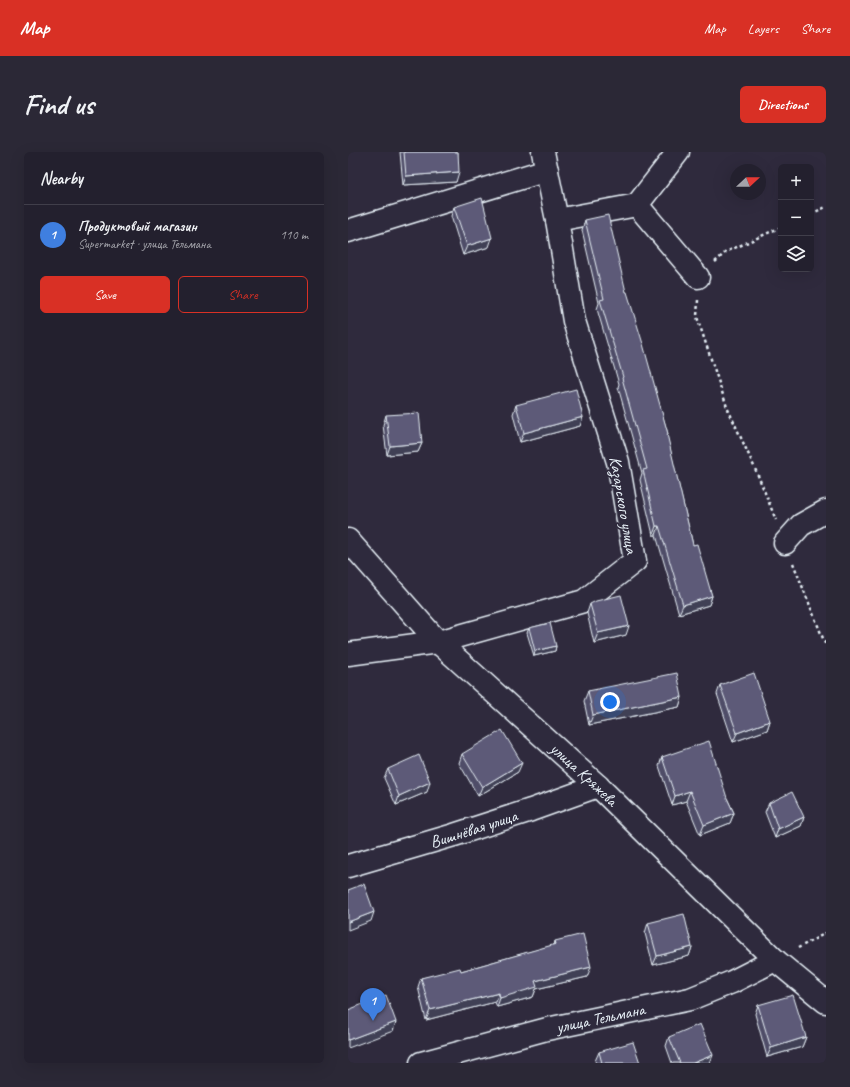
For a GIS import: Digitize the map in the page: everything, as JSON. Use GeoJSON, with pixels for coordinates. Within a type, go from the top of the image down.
{"type":"FeatureCollection","features":[{"type":"Feature","properties":{"kind":"street"},"geometry":{"type":"LineString","coordinates":[[557,220],[637,205],[678,152]]}},
{"type":"Feature","properties":{"kind":"street"},"geometry":{"type":"LineString","coordinates":[[348,230],[545,161]]}},
{"type":"Feature","properties":{"kind":"street","name":"Казарского улица"},"geometry":{"type":"LineString","coordinates":[[348,654],[438,642],[584,601],[634,561],[618,462],[574,321],[557,220],[545,161]]}},
{"type":"Feature","properties":{"kind":"street"},"geometry":{"type":"LineString","coordinates":[[637,205],[698,277]]}},
{"type":"Feature","properties":{"kind":"street"},"geometry":{"type":"LineString","coordinates":[[785,543],[801,525],[826,511]]}},
{"type":"Feature","properties":{"kind":"street","name":"улица Кряжева"},"geometry":{"type":"LineString","coordinates":[[348,540],[438,642],[598,786],[775,960],[826,1002]]}},
{"type":"Feature","properties":{"kind":"street","name":"Вишнёвая улица"},"geometry":{"type":"LineString","coordinates":[[348,866],[461,833],[598,786]]}},
{"type":"Feature","properties":{"kind":"street","name":"улица Тельмана"},"geometry":{"type":"LineString","coordinates":[[421,1063],[547,1029],[690,999],[732,982],[775,960]]}},
{"type":"Feature","properties":{"kind":"path"},"geometry":{"type":"LineString","coordinates":[[814,213],[826,207]]}},
{"type":"Feature","properties":{"kind":"path"},"geometry":{"type":"LineString","coordinates":[[778,228],[726,252],[698,277],[697,316],[727,406],[757,473],[826,646]]}},
{"type":"Feature","properties":{"kind":"path"},"geometry":{"type":"LineString","coordinates":[[775,960],[826,933]]}},
{"type":"Feature","properties":{"kind":"building"},"geometry":{"type":"Polygon","coordinates":[[[404,152],[458,152],[459,172],[406,176],[404,152]]]}},
{"type":"Feature","properties":{"kind":"building"},"geometry":{"type":"Polygon","coordinates":[[[482,198],[492,238],[467,246],[454,207],[482,198]]]}},
{"type":"Feature","properties":{"kind":"building"},"geometry":{"type":"Polygon","coordinates":[[[608,215],[626,292],[643,344],[668,434],[693,545],[697,544],[712,596],[683,605],[659,526],[656,526],[643,470],[647,469],[622,378],[623,377],[600,300],[604,299],[585,220],[608,215]]]}},
{"type":"Feature","properties":{"kind":"building"},"geometry":{"type":"Polygon","coordinates":[[[576,389],[583,417],[524,433],[516,405],[576,389]]]}},
{"type":"Feature","properties":{"kind":"building"},"geometry":{"type":"Polygon","coordinates":[[[419,413],[422,443],[390,446],[386,415],[419,413]]]}},
{"type":"Feature","properties":{"kind":"building"},"geometry":{"type":"Polygon","coordinates":[[[621,595],[629,626],[598,633],[590,604],[596,601],[621,595]]]}},
{"type":"Feature","properties":{"kind":"building"},"geometry":{"type":"Polygon","coordinates":[[[550,623],[556,646],[535,651],[529,628],[550,623]]]}},
{"type":"Feature","properties":{"kind":"building"},"geometry":{"type":"Polygon","coordinates":[[[677,673],[682,697],[593,715],[588,691],[677,673]]]}},
{"type":"Feature","properties":{"kind":"building"},"geometry":{"type":"Polygon","coordinates":[[[754,673],[770,721],[737,733],[720,685],[754,673]]]}},
{"type":"Feature","properties":{"kind":"building"},"geometry":{"type":"Polygon","coordinates":[[[502,730],[522,763],[482,787],[462,754],[502,730]]]}},
{"type":"Feature","properties":{"kind":"building"},"geometry":{"type":"Polygon","coordinates":[[[709,741],[727,798],[734,813],[704,825],[690,791],[675,796],[662,757],[709,741]]]}},
{"type":"Feature","properties":{"kind":"building"},"geometry":{"type":"Polygon","coordinates":[[[419,755],[430,782],[399,796],[388,769],[419,755]]]}},
{"type":"Feature","properties":{"kind":"building"},"geometry":{"type":"Polygon","coordinates":[[[792,792],[804,817],[778,829],[769,803],[792,792]]]}},
{"type":"Feature","properties":{"kind":"building"},"geometry":{"type":"Polygon","coordinates":[[[364,884],[374,912],[348,922],[348,890],[364,884]]]}},
{"type":"Feature","properties":{"kind":"building"},"geometry":{"type":"Polygon","coordinates":[[[684,914],[692,947],[657,956],[648,923],[684,914]]]}},
{"type":"Feature","properties":{"kind":"building"},"geometry":{"type":"Polygon","coordinates":[[[583,934],[591,967],[535,981],[537,987],[500,998],[499,993],[430,1010],[421,978],[460,968],[461,971],[556,944],[555,941],[583,934]]]}},
{"type":"Feature","properties":{"kind":"building"},"geometry":{"type":"Polygon","coordinates":[[[386,995],[396,1022],[348,1040],[348,1010],[386,995]]]}},
{"type":"Feature","properties":{"kind":"building"},"geometry":{"type":"Polygon","coordinates":[[[793,995],[806,1037],[771,1048],[758,1005],[793,995]]]}},
{"type":"Feature","properties":{"kind":"building"},"geometry":{"type":"Polygon","coordinates":[[[700,1024],[713,1055],[693,1063],[680,1063],[669,1037],[700,1024]]]}},
{"type":"Feature","properties":{"kind":"building"},"geometry":{"type":"Polygon","coordinates":[[[633,1042],[640,1063],[602,1063],[599,1052],[633,1042]]]}},
{"type":"Feature","properties":{"kind":"place","name":"Продуктовый магазин"},"geometry":{"type":"Point","coordinates":[373,1021]}}]}
